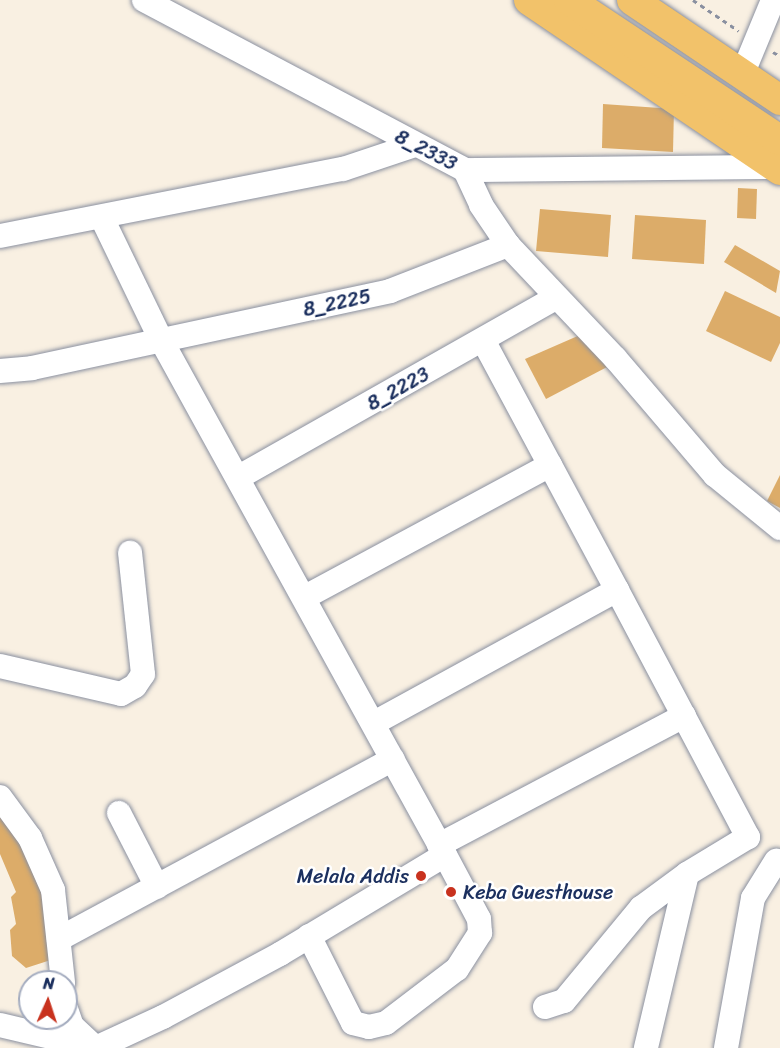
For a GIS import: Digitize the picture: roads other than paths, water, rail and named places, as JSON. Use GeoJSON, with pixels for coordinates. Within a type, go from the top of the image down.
{"type":"FeatureCollection","features":[{"type":"Feature","properties":{"kind":"main road"},"geometry":{"type":"LineString","coordinates":[[529,0],[778,159]]}},
{"type":"Feature","properties":{"kind":"main road"},"geometry":{"type":"LineString","coordinates":[[569,0],[778,159]]}},
{"type":"Feature","properties":{"kind":"main road"},"geometry":{"type":"LineString","coordinates":[[632,0],[780,100]]}},
{"type":"Feature","properties":{"kind":"street","name":"8_2333"},"geometry":{"type":"LineString","coordinates":[[144,0],[465,170],[778,159]]}},
{"type":"Feature","properties":{"kind":"street"},"geometry":{"type":"LineString","coordinates":[[742,75],[773,0]]}},
{"type":"Feature","properties":{"kind":"street"},"geometry":{"type":"LineString","coordinates":[[0,236],[102,219],[343,169],[415,145]]}},
{"type":"Feature","properties":{"kind":"street"},"geometry":{"type":"LineString","coordinates":[[465,170],[481,205],[508,244],[556,298],[615,358],[715,475],[780,528]]}},
{"type":"Feature","properties":{"kind":"street"},"geometry":{"type":"LineString","coordinates":[[102,219],[160,338],[305,597],[479,919],[480,933],[457,969],[386,1023],[369,1027],[353,1023],[309,936]]}},
{"type":"Feature","properties":{"kind":"street","name":"8_2225"},"geometry":{"type":"LineString","coordinates":[[0,371],[32,368],[160,338],[390,291],[508,244]]}},
{"type":"Feature","properties":{"kind":"street","name":"8_2223"},"geometry":{"type":"LineString","coordinates":[[239,477],[484,342],[556,298]]}},
{"type":"Feature","properties":{"kind":"street"},"geometry":{"type":"LineString","coordinates":[[484,342],[748,837],[759,853],[778,861],[753,898],[726,1048]]}},
{"type":"Feature","properties":{"kind":"street"},"geometry":{"type":"LineString","coordinates":[[305,597],[550,465]]}},
{"type":"Feature","properties":{"kind":"street"},"geometry":{"type":"LineString","coordinates":[[0,666],[121,694],[135,686],[143,674],[130,553]]}},
{"type":"Feature","properties":{"kind":"street"},"geometry":{"type":"LineString","coordinates":[[374,723],[617,590]]}},
{"type":"Feature","properties":{"kind":"street"},"geometry":{"type":"LineString","coordinates":[[0,1025],[96,1048],[163,1017],[309,936],[442,850],[684,716]]}},
{"type":"Feature","properties":{"kind":"street"},"geometry":{"type":"LineString","coordinates":[[58,939],[393,759]]}},
{"type":"Feature","properties":{"kind":"street"},"geometry":{"type":"LineString","coordinates":[[0,797],[30,837],[44,864],[53,890],[62,970]]}},
{"type":"Feature","properties":{"kind":"street"},"geometry":{"type":"LineString","coordinates":[[118,813],[157,887]]}},
{"type":"Feature","properties":{"kind":"street"},"geometry":{"type":"LineString","coordinates":[[545,1007],[564,1001],[640,908],[687,874],[748,837]]}},
{"type":"Feature","properties":{"kind":"street"},"geometry":{"type":"LineString","coordinates":[[646,1048],[687,874]]}},
{"type":"Feature","properties":{"kind":"street"},"geometry":{"type":"LineString","coordinates":[[76,1030],[96,1048]]}},
{"type":"Feature","properties":{"kind":"place","name":"Melala Addis"},"geometry":{"type":"Point","coordinates":[421,876]}},
{"type":"Feature","properties":{"kind":"place","name":"Keba Guesthouse"},"geometry":{"type":"Point","coordinates":[451,892]}}]}
